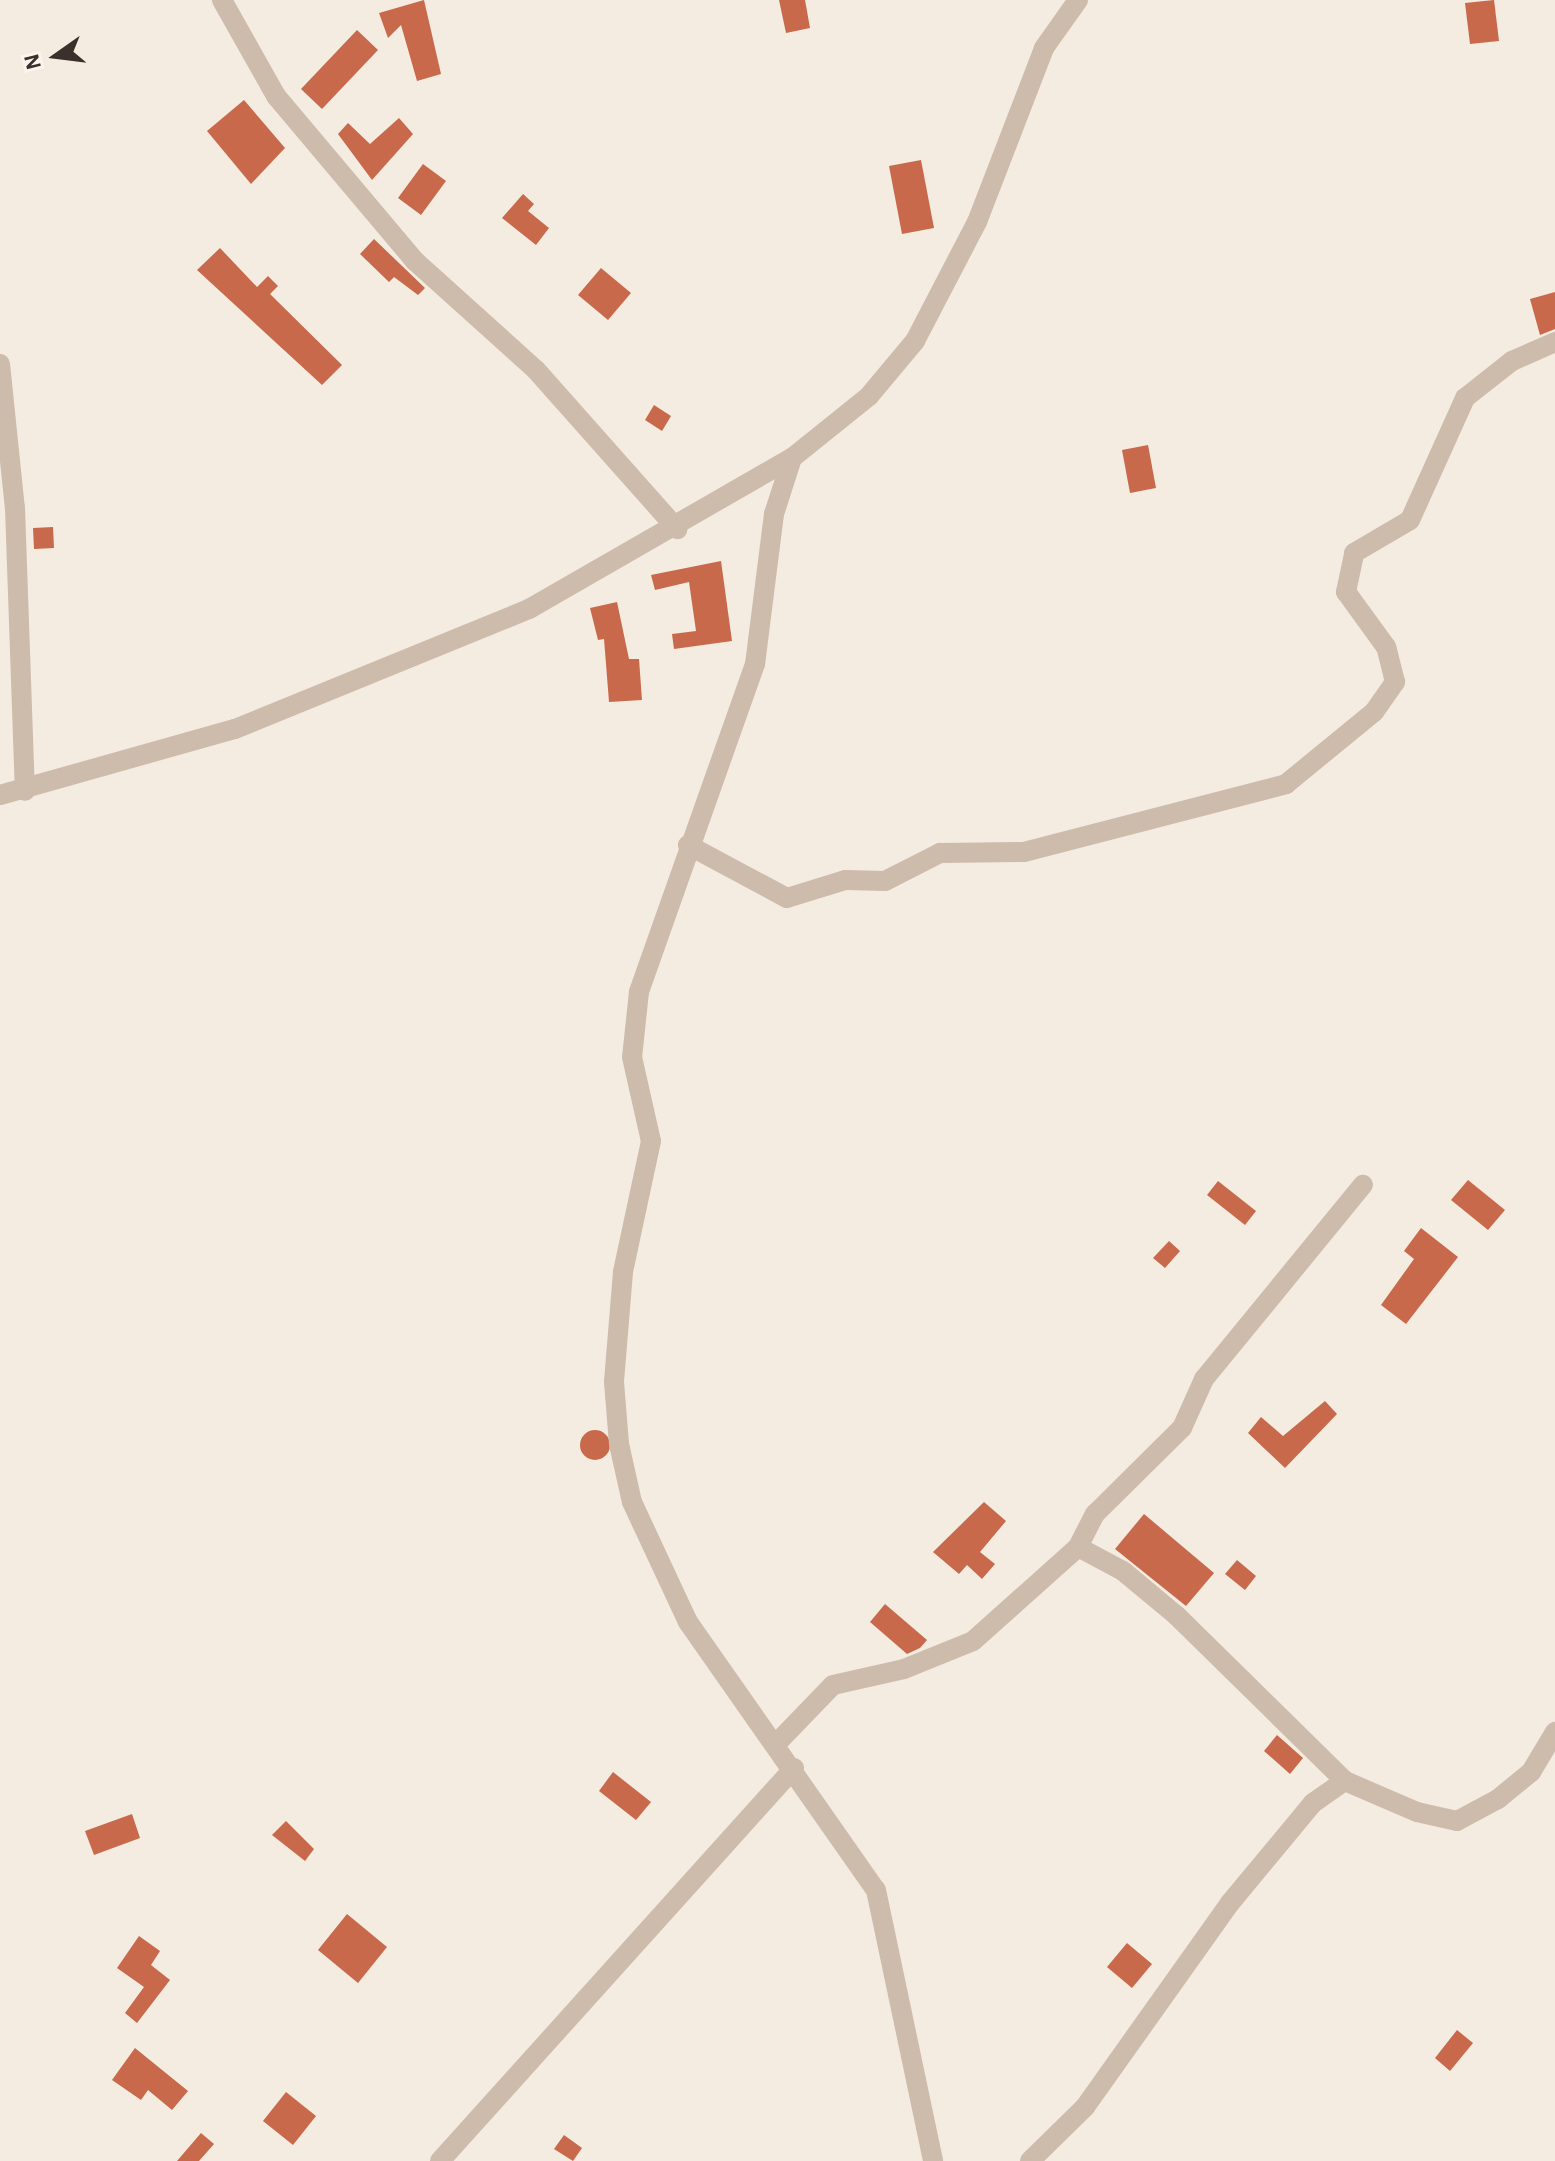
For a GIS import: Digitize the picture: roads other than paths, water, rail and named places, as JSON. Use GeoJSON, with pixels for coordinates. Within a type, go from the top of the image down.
{"type":"FeatureCollection","features":[{"type":"Feature","properties":{"kind":"street"},"geometry":{"type":"LineString","coordinates":[[222,0],[276,96],[415,261],[536,370],[677,529]]}},
{"type":"Feature","properties":{"kind":"street"},"geometry":{"type":"LineString","coordinates":[[0,795],[25,791],[327,694],[529,609],[677,529],[792,458],[869,396],[915,341],[977,222],[1044,48],[1078,0]]}},
{"type":"Feature","properties":{"kind":"street"},"geometry":{"type":"LineString","coordinates":[[688,845],[787,898],[845,880],[885,881],[940,853],[1024,852],[1286,784],[1374,712],[1395,682],[1386,647],[1346,592],[1354,553],[1410,520],[1465,398],[1512,361],[1555,342]]}},
{"type":"Feature","properties":{"kind":"street"},"geometry":{"type":"LineString","coordinates":[[0,364],[15,508],[25,791]]}},
{"type":"Feature","properties":{"kind":"street"},"geometry":{"type":"LineString","coordinates":[[792,458],[774,514],[755,664],[688,845],[633,1030],[651,1141],[623,1272],[614,1382],[619,1444],[632,1502],[660,1569],[775,1745],[794,1768],[876,1890],[933,2161]]}},
{"type":"Feature","properties":{"kind":"street"},"geometry":{"type":"LineString","coordinates":[[751,486],[774,514]]}},
{"type":"Feature","properties":{"kind":"street"},"geometry":{"type":"LineString","coordinates":[[775,1745],[833,1685],[904,1669],[973,1641],[1078,1547],[1095,1514],[1182,1428],[1204,1379],[1363,1185]]}},
{"type":"Feature","properties":{"kind":"street"},"geometry":{"type":"LineString","coordinates":[[1078,1547],[1123,1571],[1176,1615],[1345,1781],[1457,1821],[1531,1772],[1555,1732]]}},
{"type":"Feature","properties":{"kind":"street"},"geometry":{"type":"LineString","coordinates":[[440,2161],[794,1768]]}},
{"type":"Feature","properties":{"kind":"street"},"geometry":{"type":"LineString","coordinates":[[1030,2161],[1085,2107],[1230,1903],[1313,1803],[1345,1781]]}}]}
